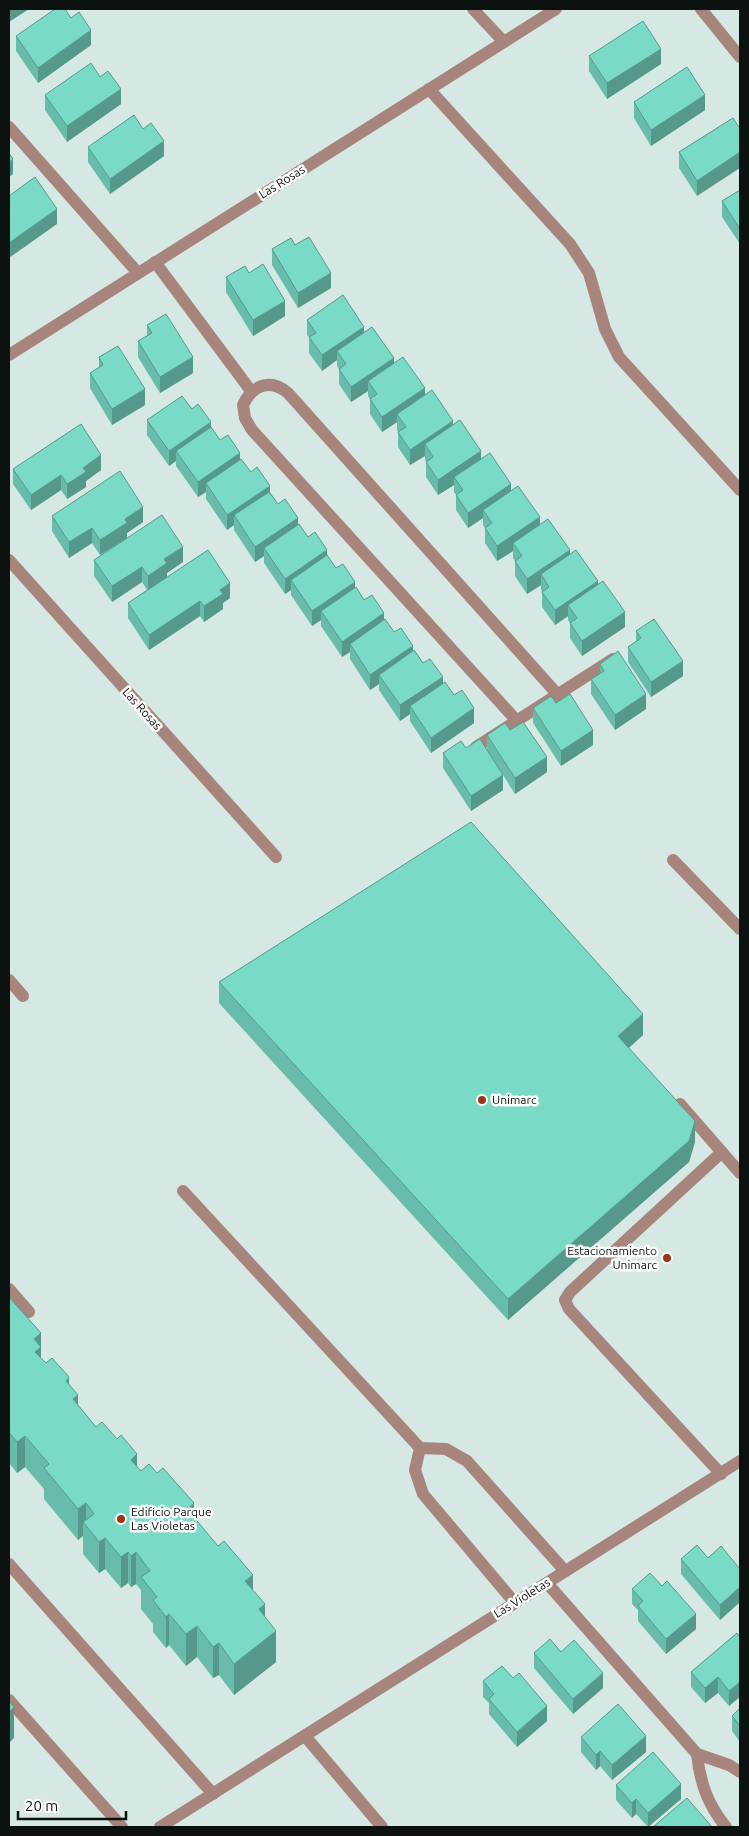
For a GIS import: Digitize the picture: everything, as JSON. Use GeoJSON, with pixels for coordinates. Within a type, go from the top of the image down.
{"type":"FeatureCollection","features":[{"type":"Feature","properties":{"kind":"street"},"geometry":{"type":"LineString","coordinates":[[474,9],[504,42]]}},
{"type":"Feature","properties":{"kind":"street","name":"Las Rosas"},"geometry":{"type":"LineString","coordinates":[[9,355],[556,9]]}},
{"type":"Feature","properties":{"kind":"street"},"geometry":{"type":"LineString","coordinates":[[701,9],[740,57]]}},
{"type":"Feature","properties":{"kind":"street"},"geometry":{"type":"LineString","coordinates":[[429,89],[570,244],[589,273],[605,329],[619,357],[740,490]]}},
{"type":"Feature","properties":{"kind":"street"},"geometry":{"type":"LineString","coordinates":[[9,127],[138,273]]}},
{"type":"Feature","properties":{"kind":"street"},"geometry":{"type":"LineString","coordinates":[[155,262],[251,391]]}},
{"type":"Feature","properties":{"kind":"street"},"geometry":{"type":"LineString","coordinates":[[517,721],[252,430],[245,418],[243,405],[251,391],[258,387],[274,385],[288,394],[558,695]]}},
{"type":"Feature","properties":{"kind":"street","name":"Las Rosas"},"geometry":{"type":"LineString","coordinates":[[9,560],[276,857]]}},
{"type":"Feature","properties":{"kind":"street"},"geometry":{"type":"LineString","coordinates":[[476,748],[619,655]]}},
{"type":"Feature","properties":{"kind":"street"},"geometry":{"type":"LineString","coordinates":[[673,860],[740,930]]}},
{"type":"Feature","properties":{"kind":"street"},"geometry":{"type":"LineString","coordinates":[[9,980],[23,996]]}},
{"type":"Feature","properties":{"kind":"street"},"geometry":{"type":"LineString","coordinates":[[680,1104],[740,1173]]}},
{"type":"Feature","properties":{"kind":"street"},"geometry":{"type":"LineString","coordinates":[[721,1474],[569,1309],[565,1300],[570,1292],[722,1152]]}},
{"type":"Feature","properties":{"kind":"street"},"geometry":{"type":"LineString","coordinates":[[184,1191],[420,1448],[446,1449],[467,1461],[565,1571]]}},
{"type":"Feature","properties":{"kind":"street"},"geometry":{"type":"LineString","coordinates":[[9,1289],[29,1312]]}},
{"type":"Feature","properties":{"kind":"street"},"geometry":{"type":"LineString","coordinates":[[420,1448],[415,1470],[424,1494],[515,1603]]}},
{"type":"Feature","properties":{"kind":"street","name":"Las Violetas"},"geometry":{"type":"LineString","coordinates":[[160,1827],[740,1461]]}},
{"type":"Feature","properties":{"kind":"street"},"geometry":{"type":"LineString","coordinates":[[9,1564],[213,1794]]}},
{"type":"Feature","properties":{"kind":"street"},"geometry":{"type":"LineString","coordinates":[[547,1583],[697,1754],[729,1764],[740,1772]]}},
{"type":"Feature","properties":{"kind":"street"},"geometry":{"type":"LineString","coordinates":[[9,1700],[122,1827]]}},
{"type":"Feature","properties":{"kind":"street"},"geometry":{"type":"LineString","coordinates":[[304,1736],[382,1827]]}},
{"type":"Feature","properties":{"kind":"street"},"geometry":{"type":"LineString","coordinates":[[697,1754],[699,1774],[705,1792],[714,1812],[726,1827]]}},
{"type":"Feature","properties":{"kind":"building"},"geometry":{"type":"Polygon","coordinates":[[[55,9],[65,9],[71,18],[79,12],[91,30],[38,68],[16,36],[55,9]]]}},
{"type":"Feature","properties":{"kind":"building"},"geometry":{"type":"Polygon","coordinates":[[[643,21],[661,49],[607,83],[589,56],[643,21]]]}},
{"type":"Feature","properties":{"kind":"building"},"geometry":{"type":"Polygon","coordinates":[[[91,63],[100,77],[108,71],[121,89],[67,126],[45,95],[91,63]]]}},
{"type":"Feature","properties":{"kind":"building"},"geometry":{"type":"Polygon","coordinates":[[[687,67],[705,95],[651,130],[634,102],[687,67]]]}},
{"type":"Feature","properties":{"kind":"building"},"geometry":{"type":"Polygon","coordinates":[[[134,115],[143,129],[151,123],[164,141],[110,179],[88,147],[134,115]]]}},
{"type":"Feature","properties":{"kind":"building"},"geometry":{"type":"Polygon","coordinates":[[[733,118],[740,129],[740,152],[697,181],[679,152],[733,118]]]}},
{"type":"Feature","properties":{"kind":"building"},"geometry":{"type":"Polygon","coordinates":[[[9,153],[13,159],[9,162],[9,153]]]}},
{"type":"Feature","properties":{"kind":"building"},"geometry":{"type":"Polygon","coordinates":[[[35,177],[57,209],[9,243],[9,196],[35,177]]]}},
{"type":"Feature","properties":{"kind":"building"},"geometry":{"type":"Polygon","coordinates":[[[740,190],[740,229],[722,201],[740,190]]]}},
{"type":"Feature","properties":{"kind":"building"},"geometry":{"type":"Polygon","coordinates":[[[309,237],[331,273],[298,293],[272,249],[291,238],[295,245],[309,237]]]}},
{"type":"Feature","properties":{"kind":"building"},"geometry":{"type":"Polygon","coordinates":[[[263,264],[285,301],[253,320],[226,277],[245,266],[249,273],[263,264]]]}},
{"type":"Feature","properties":{"kind":"building"},"geometry":{"type":"Polygon","coordinates":[[[343,295],[364,327],[322,355],[309,337],[316,333],[307,320],[343,295]]]}},
{"type":"Feature","properties":{"kind":"building"},"geometry":{"type":"Polygon","coordinates":[[[166,314],[193,357],[160,377],[138,341],[152,333],[147,325],[166,314]]]}},
{"type":"Feature","properties":{"kind":"building"},"geometry":{"type":"Polygon","coordinates":[[[372,327],[394,358],[351,387],[339,369],[346,364],[337,351],[372,327]]]}},
{"type":"Feature","properties":{"kind":"building"},"geometry":{"type":"Polygon","coordinates":[[[118,346],[145,389],[112,409],[90,373],[103,365],[99,357],[118,346]]]}},
{"type":"Feature","properties":{"kind":"building"},"geometry":{"type":"Polygon","coordinates":[[[403,357],[425,388],[382,417],[370,399],[377,394],[368,381],[403,357]]]}},
{"type":"Feature","properties":{"kind":"building"},"geometry":{"type":"Polygon","coordinates":[[[432,390],[453,421],[410,450],[398,432],[406,427],[397,414],[432,390]]]}},
{"type":"Feature","properties":{"kind":"building"},"geometry":{"type":"Polygon","coordinates":[[[182,396],[192,409],[198,404],[211,422],[169,451],[147,420],[182,396]]]}},
{"type":"Feature","properties":{"kind":"building"},"geometry":{"type":"Polygon","coordinates":[[[460,420],[481,451],[438,480],[426,462],[433,457],[425,444],[460,420]]]}},
{"type":"Feature","properties":{"kind":"building"},"geometry":{"type":"Polygon","coordinates":[[[81,424],[101,455],[83,468],[86,472],[67,484],[61,475],[31,495],[13,469],[81,424]]]}},
{"type":"Feature","properties":{"kind":"building"},"geometry":{"type":"Polygon","coordinates":[[[211,427],[220,440],[228,435],[240,453],[198,482],[176,451],[211,427]]]}},
{"type":"Feature","properties":{"kind":"building"},"geometry":{"type":"Polygon","coordinates":[[[490,453],[511,484],[468,513],[456,495],[463,490],[454,477],[490,453]]]}},
{"type":"Feature","properties":{"kind":"building"},"geometry":{"type":"Polygon","coordinates":[[[241,459],[251,472],[257,467],[270,486],[227,515],[206,483],[241,459]]]}},
{"type":"Feature","properties":{"kind":"building"},"geometry":{"type":"Polygon","coordinates":[[[120,471],[143,507],[125,519],[127,523],[100,540],[92,528],[69,542],[52,516],[120,471]]]}},
{"type":"Feature","properties":{"kind":"building"},"geometry":{"type":"Polygon","coordinates":[[[518,486],[540,517],[497,546],[485,528],[492,523],[483,510],[518,486]]]}},
{"type":"Feature","properties":{"kind":"building"},"geometry":{"type":"Polygon","coordinates":[[[269,492],[278,504],[285,499],[298,518],[255,547],[234,515],[269,492]]]}},
{"type":"Feature","properties":{"kind":"building"},"geometry":{"type":"Polygon","coordinates":[[[162,515],[183,547],[164,559],[167,563],[148,576],[142,567],[112,586],[94,560],[162,515]]]}},
{"type":"Feature","properties":{"kind":"building"},"geometry":{"type":"Polygon","coordinates":[[[548,519],[570,550],[527,579],[515,561],[522,556],[513,543],[548,519]]]}},
{"type":"Feature","properties":{"kind":"building"},"geometry":{"type":"Polygon","coordinates":[[[299,524],[308,537],[315,532],[327,550],[285,579],[264,548],[299,524]]]}},
{"type":"Feature","properties":{"kind":"building"},"geometry":{"type":"Polygon","coordinates":[[[208,550],[230,583],[220,590],[223,594],[204,606],[200,601],[149,635],[128,603],[208,550]]]}},
{"type":"Feature","properties":{"kind":"building"},"geometry":{"type":"Polygon","coordinates":[[[576,550],[598,581],[555,610],[542,592],[549,587],[541,574],[576,550]]]}},
{"type":"Feature","properties":{"kind":"building"},"geometry":{"type":"Polygon","coordinates":[[[327,555],[336,568],[343,564],[355,582],[312,611],[291,580],[327,555]]]}},
{"type":"Feature","properties":{"kind":"building"},"geometry":{"type":"Polygon","coordinates":[[[603,581],[625,612],[582,641],[570,623],[577,618],[568,605],[603,581]]]}},
{"type":"Feature","properties":{"kind":"building"},"geometry":{"type":"Polygon","coordinates":[[[356,587],[364,600],[372,595],[384,613],[342,642],[321,611],[356,587]]]}},
{"type":"Feature","properties":{"kind":"building"},"geometry":{"type":"Polygon","coordinates":[[[385,619],[394,632],[401,628],[413,646],[370,675],[350,644],[385,619]]]}},
{"type":"Feature","properties":{"kind":"building"},"geometry":{"type":"Polygon","coordinates":[[[654,619],[683,661],[651,682],[628,647],[641,638],[636,631],[654,619]]]}},
{"type":"Feature","properties":{"kind":"building"},"geometry":{"type":"Polygon","coordinates":[[[414,650],[423,663],[430,659],[443,677],[400,705],[379,675],[414,650]]]}},
{"type":"Feature","properties":{"kind":"building"},"geometry":{"type":"Polygon","coordinates":[[[618,651],[646,694],[615,715],[591,679],[604,671],[600,664],[618,651]]]}},
{"type":"Feature","properties":{"kind":"building"},"geometry":{"type":"Polygon","coordinates":[[[445,682],[454,695],[462,690],[474,708],[431,738],[410,706],[445,682]]]}},
{"type":"Feature","properties":{"kind":"building"},"geometry":{"type":"Polygon","coordinates":[[[570,694],[593,730],[561,751],[533,708],[551,696],[556,703],[570,694]]]}},
{"type":"Feature","properties":{"kind":"building"},"geometry":{"type":"Polygon","coordinates":[[[523,722],[547,757],[515,778],[487,735],[505,723],[510,730],[523,722]]]}},
{"type":"Feature","properties":{"kind":"building"},"geometry":{"type":"Polygon","coordinates":[[[480,739],[503,775],[471,796],[443,753],[461,741],[466,748],[480,739]]]}},
{"type":"Feature","properties":{"kind":"building","name":"Unimarc"},"geometry":{"type":"Polygon","coordinates":[[[471,822],[643,1014],[618,1036],[695,1121],[689,1141],[508,1299],[219,982],[471,822]]]}},
{"type":"Feature","properties":{"kind":"building","name":"Edificio Parque Las Violetas"},"geometry":{"type":"Polygon","coordinates":[[[9,1297],[41,1333],[34,1339],[41,1347],[35,1352],[46,1363],[52,1358],[69,1377],[66,1381],[78,1395],[73,1399],[96,1427],[102,1422],[117,1439],[121,1435],[137,1454],[131,1460],[141,1471],[149,1464],[157,1473],[163,1468],[194,1503],[187,1509],[218,1546],[224,1541],[253,1575],[245,1581],[265,1604],[259,1609],[276,1631],[234,1664],[219,1643],[213,1647],[197,1626],[186,1634],[169,1614],[166,1617],[153,1600],[157,1597],[141,1577],[150,1571],[136,1552],[131,1556],[128,1552],[121,1557],[105,1538],[99,1542],[83,1522],[94,1514],[86,1503],[78,1509],[44,1468],[49,1464],[25,1436],[17,1442],[9,1432],[9,1297]]]}},
{"type":"Feature","properties":{"kind":"building"},"geometry":{"type":"Polygon","coordinates":[[[697,1545],[708,1558],[721,1546],[740,1569],[740,1587],[720,1605],[681,1559],[697,1545]]]}},
{"type":"Feature","properties":{"kind":"building"},"geometry":{"type":"Polygon","coordinates":[[[650,1573],[662,1586],[667,1581],[696,1614],[666,1639],[638,1606],[643,1601],[632,1589],[650,1573]]]}},
{"type":"Feature","properties":{"kind":"building"},"geometry":{"type":"Polygon","coordinates":[[[737,1633],[740,1637],[740,1682],[729,1691],[718,1677],[705,1688],[691,1672],[737,1633]]]}},
{"type":"Feature","properties":{"kind":"building"},"geometry":{"type":"Polygon","coordinates":[[[550,1639],[561,1652],[574,1640],[603,1673],[573,1699],[534,1653],[550,1639]]]}},
{"type":"Feature","properties":{"kind":"building"},"geometry":{"type":"Polygon","coordinates":[[[502,1666],[513,1678],[519,1673],[547,1706],[517,1732],[489,1699],[494,1694],[483,1681],[502,1666]]]}},
{"type":"Feature","properties":{"kind":"building"},"geometry":{"type":"Polygon","coordinates":[[[9,1701],[14,1707],[9,1712],[9,1701]]]}},
{"type":"Feature","properties":{"kind":"building"},"geometry":{"type":"Polygon","coordinates":[[[618,1704],[646,1736],[612,1765],[600,1751],[596,1755],[581,1737],[618,1704]]]}},
{"type":"Feature","properties":{"kind":"building"},"geometry":{"type":"Polygon","coordinates":[[[740,1708],[740,1726],[732,1716],[740,1708]]]}},
{"type":"Feature","properties":{"kind":"building"},"geometry":{"type":"Polygon","coordinates":[[[653,1752],[681,1784],[648,1813],[636,1799],[632,1803],[616,1785],[653,1752]]]}},
{"type":"Feature","properties":{"kind":"building"},"geometry":{"type":"Polygon","coordinates":[[[687,1798],[712,1827],[653,1827],[687,1798]]]}},
{"type":"Feature","properties":{"kind":"place","name":"Unimarc"},"geometry":{"type":"Point","coordinates":[482,1100]}},
{"type":"Feature","properties":{"kind":"place","name":"Estacionamiento Unimarc"},"geometry":{"type":"Point","coordinates":[667,1258]}},
{"type":"Feature","properties":{"kind":"place","name":"Edificio Parque Las Violetas"},"geometry":{"type":"Point","coordinates":[121,1519]}}]}
